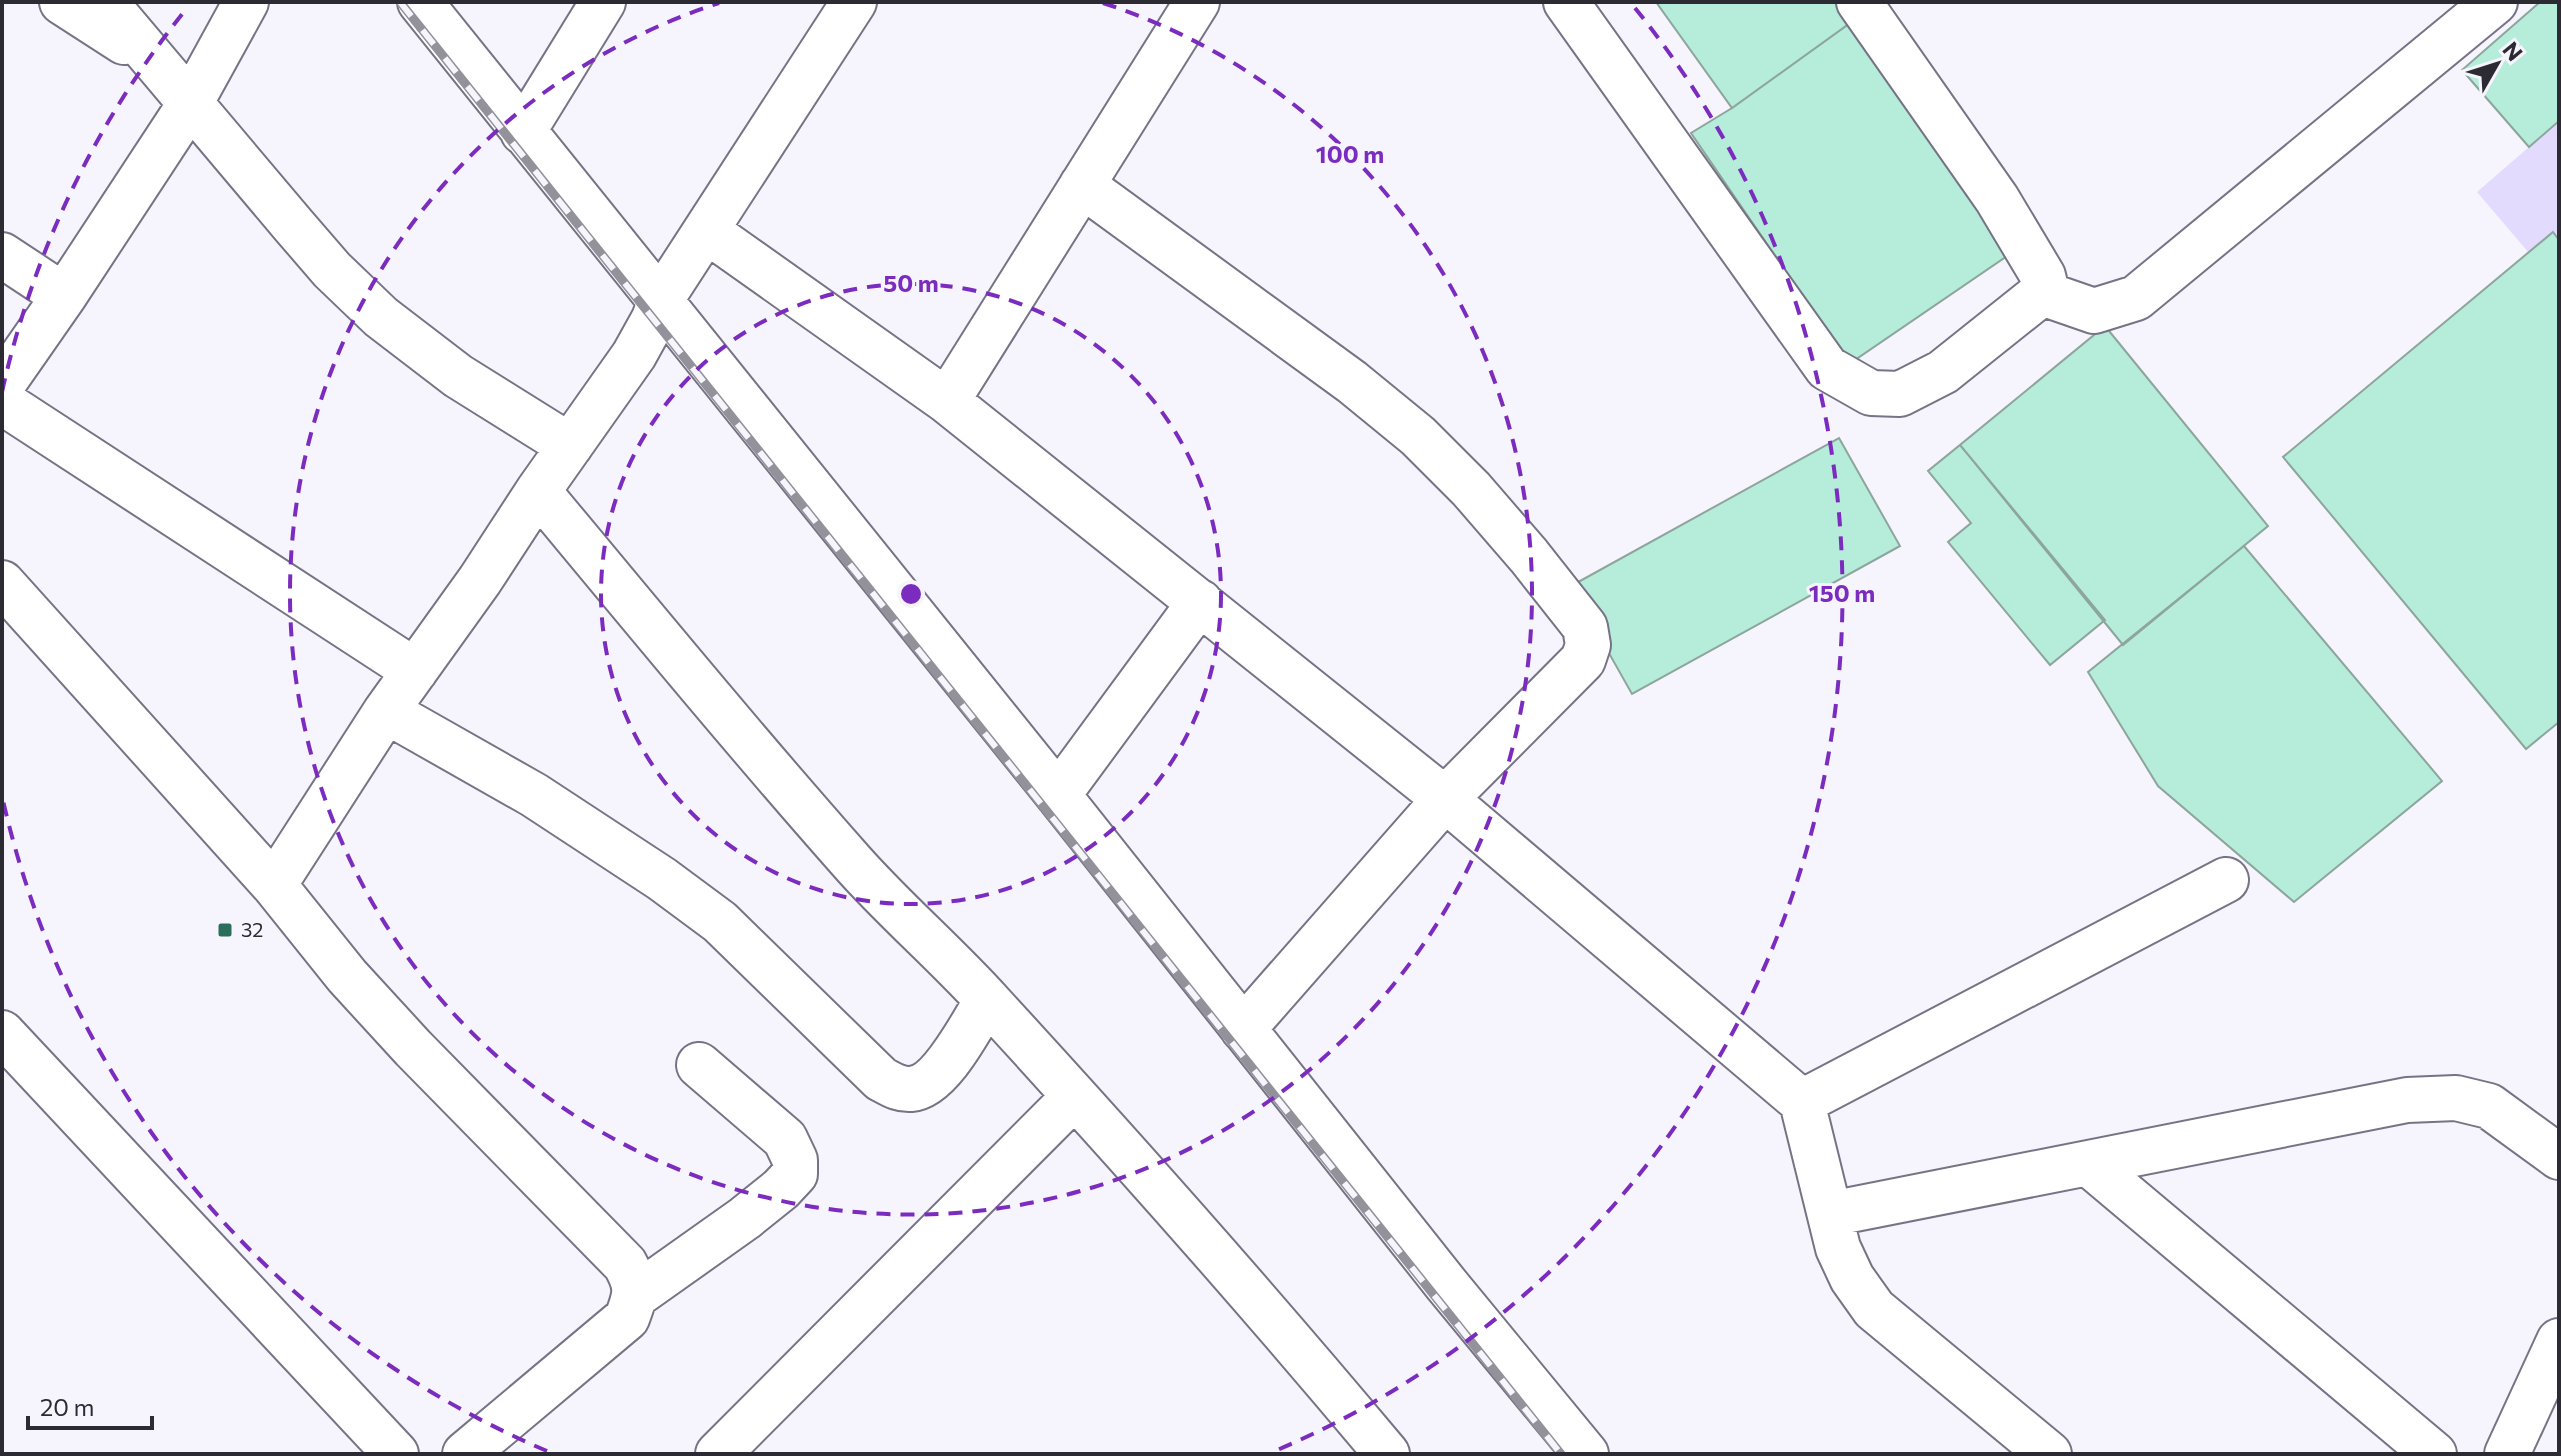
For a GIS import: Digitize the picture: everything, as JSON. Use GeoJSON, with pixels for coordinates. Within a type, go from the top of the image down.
{"type":"FeatureCollection","features":[{"type":"Feature","properties":{"kind":"street"},"geometry":{"type":"LineString","coordinates":[[62,2],[151,59]]}},
{"type":"Feature","properties":{"kind":"street"},"geometry":{"type":"LineString","coordinates":[[105,2],[313,248],[381,317],[458,376],[570,446]]}},
{"type":"Feature","properties":{"kind":"street"},"geometry":{"type":"LineString","coordinates":[[2,385],[190,104],[246,2]]}},
{"type":"Feature","properties":{"kind":"street"},"geometry":{"type":"LineString","coordinates":[[420,2],[1586,1454]]}},
{"type":"Feature","properties":{"kind":"street"},"geometry":{"type":"LineString","coordinates":[[523,132],[603,2]]}},
{"type":"Feature","properties":{"kind":"street"},"geometry":{"type":"LineString","coordinates":[[274,885],[386,711],[634,355],[654,319],[660,301],[854,2]]}},
{"type":"Feature","properties":{"kind":"street"},"geometry":{"type":"LineString","coordinates":[[947,401],[1197,2]]}},
{"type":"Feature","properties":{"kind":"street"},"geometry":{"type":"LineString","coordinates":[[1566,2],[1827,368],[1871,393],[1900,394],[1943,372],[2042,293],[2045,284],[1997,199],[1859,2]]}},
{"type":"Feature","properties":{"kind":"street"},"geometry":{"type":"LineString","coordinates":[[2042,293],[2094,311],[2136,298],[2495,2]]}},
{"type":"Feature","properties":{"kind":"street"},"geometry":{"type":"LineString","coordinates":[[1082,185],[1352,382],[1418,436],[1491,511],[1585,627],[1588,645],[1583,660],[1445,799],[1243,1029]]}},
{"type":"Feature","properties":{"kind":"street"},"geometry":{"type":"LineString","coordinates":[[707,231],[947,401],[1200,602],[1445,799],[1802,1102],[1838,1248],[1852,1278],[1874,1309],[2049,1454]]}},
{"type":"Feature","properties":{"kind":"street"},"geometry":{"type":"LineString","coordinates":[[2,255],[64,296]]}},
{"type":"Feature","properties":{"kind":"street"},"geometry":{"type":"LineString","coordinates":[[2,402],[415,671]]}},
{"type":"Feature","properties":{"kind":"street"},"geometry":{"type":"LineString","coordinates":[[538,491],[736,729],[853,863],[987,1000],[1282,1328],[1376,1450]]}},
{"type":"Feature","properties":{"kind":"street"},"geometry":{"type":"LineString","coordinates":[[2,583],[274,885],[347,976],[413,1048],[625,1264],[634,1281],[635,1296],[627,1318],[465,1454]]}},
{"type":"Feature","properties":{"kind":"street"},"geometry":{"type":"LineString","coordinates":[[1058,795],[1200,602]]}},
{"type":"Feature","properties":{"kind":"street"},"geometry":{"type":"LineString","coordinates":[[386,711],[534,795],[662,879],[720,922],[881,1079],[894,1087],[912,1089],[928,1083],[948,1061],[987,1000]]}},
{"type":"Feature","properties":{"kind":"street"},"geometry":{"type":"LineString","coordinates":[[1802,1102],[2226,880]]}},
{"type":"Feature","properties":{"kind":"street"},"geometry":{"type":"LineString","coordinates":[[10,1057],[396,1454]]}},
{"type":"Feature","properties":{"kind":"street"},"geometry":{"type":"LineString","coordinates":[[635,1296],[745,1218],[795,1174],[795,1160],[785,1139],[699,1065]]}},
{"type":"Feature","properties":{"kind":"street"},"geometry":{"type":"LineString","coordinates":[[718,1454],[1075,1096]]}},
{"type":"Feature","properties":{"kind":"street"},"geometry":{"type":"LineString","coordinates":[[1830,1214],[2407,1100],[2456,1098],[2489,1106],[2559,1157]]}},
{"type":"Feature","properties":{"kind":"street"},"geometry":{"type":"LineString","coordinates":[[2089,1164],[2434,1454]]}},
{"type":"Feature","properties":{"kind":"street"},"geometry":{"type":"LineString","coordinates":[[2507,1454],[2559,1341]]}},
{"type":"Feature","properties":{"kind":"shaded area"},"geometry":{"type":"Polygon","coordinates":[[[2559,121],[2559,240],[2553,233],[2529,253],[2477,192],[2559,121]]]}},
{"type":"Feature","properties":{"kind":"building"},"geometry":{"type":"Polygon","coordinates":[[[1656,2],[1840,2],[1853,21],[1732,108],[1656,2]]]}},
{"type":"Feature","properties":{"kind":"building"},"geometry":{"type":"Polygon","coordinates":[[[2540,2],[2559,2],[2559,121],[2529,147],[2462,70],[2540,2]]]}},
{"type":"Feature","properties":{"kind":"building"},"geometry":{"type":"Polygon","coordinates":[[[1853,21],[2013,252],[1849,364],[1691,133],[1732,108],[1853,21]]]}},
{"type":"Feature","properties":{"kind":"building"},"geometry":{"type":"Polygon","coordinates":[[[2553,232],[2559,240],[2559,722],[2526,749],[2283,457],[2553,232]]]}},
{"type":"Feature","properties":{"kind":"building"},"geometry":{"type":"Polygon","coordinates":[[[2105,326],[2268,526],[2123,645],[1960,445],[2105,326]]]}},
{"type":"Feature","properties":{"kind":"building"},"geometry":{"type":"Polygon","coordinates":[[[1839,438],[1900,546],[1632,694],[1571,586],[1839,438]]]}},
{"type":"Feature","properties":{"kind":"building"},"geometry":{"type":"Polygon","coordinates":[[[1960,445],[2105,620],[2050,665],[1948,542],[1971,523],[1928,471],[1960,445]]]}},
{"type":"Feature","properties":{"kind":"building"},"geometry":{"type":"Polygon","coordinates":[[[2244,546],[2442,781],[2294,902],[2158,786],[2088,672],[2244,546]]]}},
{"type":"Feature","properties":{"kind":"railway"},"geometry":{"type":"LineString","coordinates":[[400,2],[1561,1454]]}},
{"type":"Feature","properties":{"kind":"place","name":"32"},"geometry":{"type":"Point","coordinates":[225,930]}}]}
